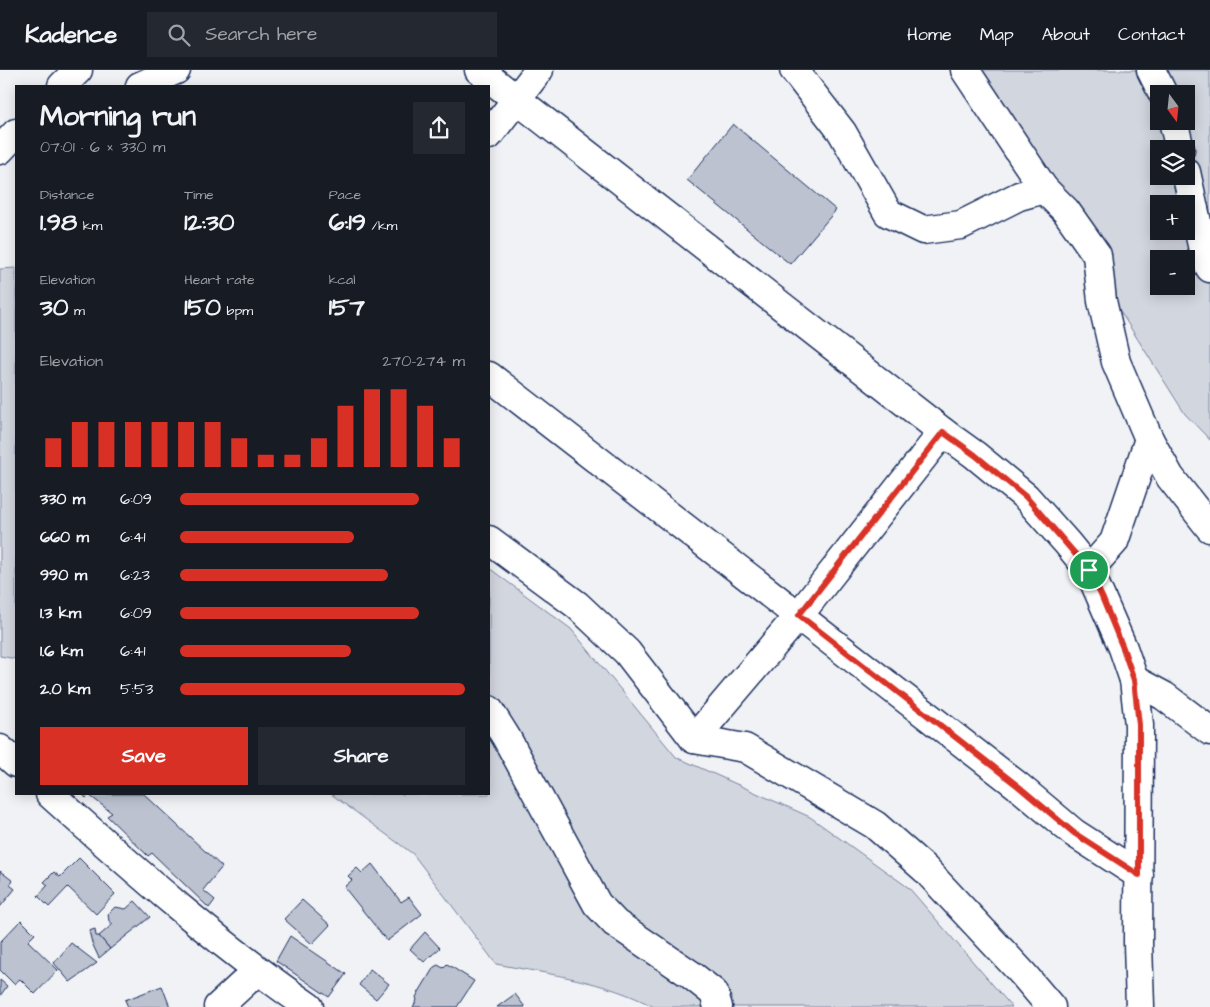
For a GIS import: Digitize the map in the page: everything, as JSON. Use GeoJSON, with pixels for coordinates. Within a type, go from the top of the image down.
{"type":"FeatureCollection","features":[{"type":"Feature","properties":{"kind":"main road"},"geometry":{"type":"LineString","coordinates":[[63,85],[78,70]]}},
{"type":"Feature","properties":{"kind":"main road"},"geometry":{"type":"LineString","coordinates":[[142,85],[176,70]]}},
{"type":"Feature","properties":{"kind":"main road"},"geometry":{"type":"LineString","coordinates":[[478,70],[975,455],[1026,497],[1089,570],[1123,648],[1134,680],[1139,725],[1138,943],[1140,1007]]}},
{"type":"Feature","properties":{"kind":"main road"},"geometry":{"type":"LineString","coordinates":[[490,134],[539,70]]}},
{"type":"Feature","properties":{"kind":"main road"},"geometry":{"type":"LineString","coordinates":[[794,70],[842,132],[888,213],[923,230],[961,225],[1019,196],[1044,189]]}},
{"type":"Feature","properties":{"kind":"main road"},"geometry":{"type":"LineString","coordinates":[[965,70],[1044,189],[1066,211],[1097,256],[1102,301],[1116,362],[1149,439],[1170,477],[1210,528]]}},
{"type":"Feature","properties":{"kind":"main road"},"geometry":{"type":"LineString","coordinates":[[1151,70],[1158,85]]}},
{"type":"Feature","properties":{"kind":"main road"},"geometry":{"type":"LineString","coordinates":[[0,133],[15,132]]}},
{"type":"Feature","properties":{"kind":"main road"},"geometry":{"type":"LineString","coordinates":[[0,150],[15,133]]}},
{"type":"Feature","properties":{"kind":"main road"},"geometry":{"type":"LineString","coordinates":[[1189,185],[1205,259],[1210,268]]}},
{"type":"Feature","properties":{"kind":"main road"},"geometry":{"type":"LineString","coordinates":[[490,377],[1018,786],[1074,833],[1139,875]]}},
{"type":"Feature","properties":{"kind":"main road"},"geometry":{"type":"LineString","coordinates":[[694,739],[799,615],[943,432]]}},
{"type":"Feature","properties":{"kind":"main road"},"geometry":{"type":"LineString","coordinates":[[1089,570],[1114,542],[1149,439]]}},
{"type":"Feature","properties":{"kind":"main road"},"geometry":{"type":"LineString","coordinates":[[490,541],[577,605],[627,652],[694,739],[745,748],[875,825],[925,869],[1023,974],[1051,1007]]}},
{"type":"Feature","properties":{"kind":"main road"},"geometry":{"type":"LineString","coordinates":[[1134,680],[1164,696],[1210,731]]}},
{"type":"Feature","properties":{"kind":"main road"},"geometry":{"type":"LineString","coordinates":[[490,712],[506,737],[597,904],[616,923],[690,974],[714,993],[718,1007]]}},
{"type":"Feature","properties":{"kind":"main road"},"geometry":{"type":"LineString","coordinates":[[0,749],[15,762]]}},
{"type":"Feature","properties":{"kind":"main road"},"geometry":{"type":"LineString","coordinates":[[51,795],[130,866],[257,971],[309,1007]]}},
{"type":"Feature","properties":{"kind":"main road"},"geometry":{"type":"LineString","coordinates":[[218,1007],[257,971]]}},
{"type":"Feature","properties":{"kind":"shaded area"},"geometry":{"type":"Polygon","coordinates":[[[976,70],[1210,70],[1210,440],[1185,414],[1013,142],[976,70]]]}},
{"type":"Feature","properties":{"kind":"shaded area"},"geometry":{"type":"Polygon","coordinates":[[[15,268],[15,659],[0,656],[0,269],[15,268]]]}},
{"type":"Feature","properties":{"kind":"shaded area"},"geometry":{"type":"Polygon","coordinates":[[[490,569],[571,629],[676,757],[810,817],[909,888],[1012,1007],[654,1007],[636,998],[597,985],[557,975],[496,964],[413,854],[332,795],[490,795],[490,569]]]}},
{"type":"Feature","properties":{"kind":"building"},"geometry":{"type":"Polygon","coordinates":[[[733,124],[836,210],[790,264],[687,180],[733,124]]]}},
{"type":"Feature","properties":{"kind":"building"},"geometry":{"type":"Polygon","coordinates":[[[89,795],[145,795],[222,867],[203,890],[215,900],[209,908],[152,853],[148,856],[107,816],[112,813],[89,795]]]}},
{"type":"Feature","properties":{"kind":"building"},"geometry":{"type":"Polygon","coordinates":[[[79,858],[115,894],[96,914],[68,887],[49,907],[38,896],[48,885],[44,882],[54,872],[60,877],[79,858]]]}},
{"type":"Feature","properties":{"kind":"building"},"geometry":{"type":"Polygon","coordinates":[[[372,864],[401,902],[409,897],[422,914],[387,941],[344,887],[352,880],[348,876],[357,868],[362,873],[372,864]]]}},
{"type":"Feature","properties":{"kind":"building"},"geometry":{"type":"Polygon","coordinates":[[[0,871],[13,881],[10,885],[15,889],[0,907],[0,871]]]}},
{"type":"Feature","properties":{"kind":"building"},"geometry":{"type":"Polygon","coordinates":[[[302,900],[330,925],[312,944],[284,919],[302,900]]]}},
{"type":"Feature","properties":{"kind":"building"},"geometry":{"type":"Polygon","coordinates":[[[135,901],[150,917],[110,949],[99,936],[113,924],[109,921],[108,914],[115,907],[126,909],[135,901]]]}},
{"type":"Feature","properties":{"kind":"building"},"geometry":{"type":"Polygon","coordinates":[[[21,920],[35,934],[28,941],[58,970],[35,994],[20,979],[14,984],[0,970],[0,942],[21,920]]]}},
{"type":"Feature","properties":{"kind":"building"},"geometry":{"type":"Polygon","coordinates":[[[95,929],[96,936],[99,936],[110,949],[99,958],[89,931],[95,929]]]}},
{"type":"Feature","properties":{"kind":"building"},"geometry":{"type":"Polygon","coordinates":[[[425,932],[440,948],[424,962],[410,949],[425,932]]]}},
{"type":"Feature","properties":{"kind":"building"},"geometry":{"type":"Polygon","coordinates":[[[290,936],[346,974],[329,997],[276,961],[290,936]]]}},
{"type":"Feature","properties":{"kind":"building"},"geometry":{"type":"Polygon","coordinates":[[[71,943],[97,963],[70,982],[54,963],[71,943]]]}},
{"type":"Feature","properties":{"kind":"building"},"geometry":{"type":"Polygon","coordinates":[[[447,964],[474,981],[457,1007],[413,1007],[417,1000],[416,997],[434,967],[438,965],[443,968],[447,964]]]}},
{"type":"Feature","properties":{"kind":"building"},"geometry":{"type":"Polygon","coordinates":[[[370,969],[389,984],[376,999],[359,985],[370,969]]]}},
{"type":"Feature","properties":{"kind":"building"},"geometry":{"type":"Polygon","coordinates":[[[0,980],[7,986],[0,996],[0,980]]]}},
{"type":"Feature","properties":{"kind":"building"},"geometry":{"type":"Polygon","coordinates":[[[162,986],[170,1007],[128,1007],[125,1000],[162,986]]]}},
{"type":"Feature","properties":{"kind":"building"},"geometry":{"type":"Polygon","coordinates":[[[515,994],[525,1007],[497,1007],[515,994]]]}},
{"type":"Feature","properties":{"kind":"route"},"geometry":{"type":"LineString","coordinates":[[943,432],[975,455],[1026,497],[1089,570],[1123,648],[1134,680],[1140,750],[1139,875],[1074,833],[1018,786],[799,615],[943,432]]}}]}
